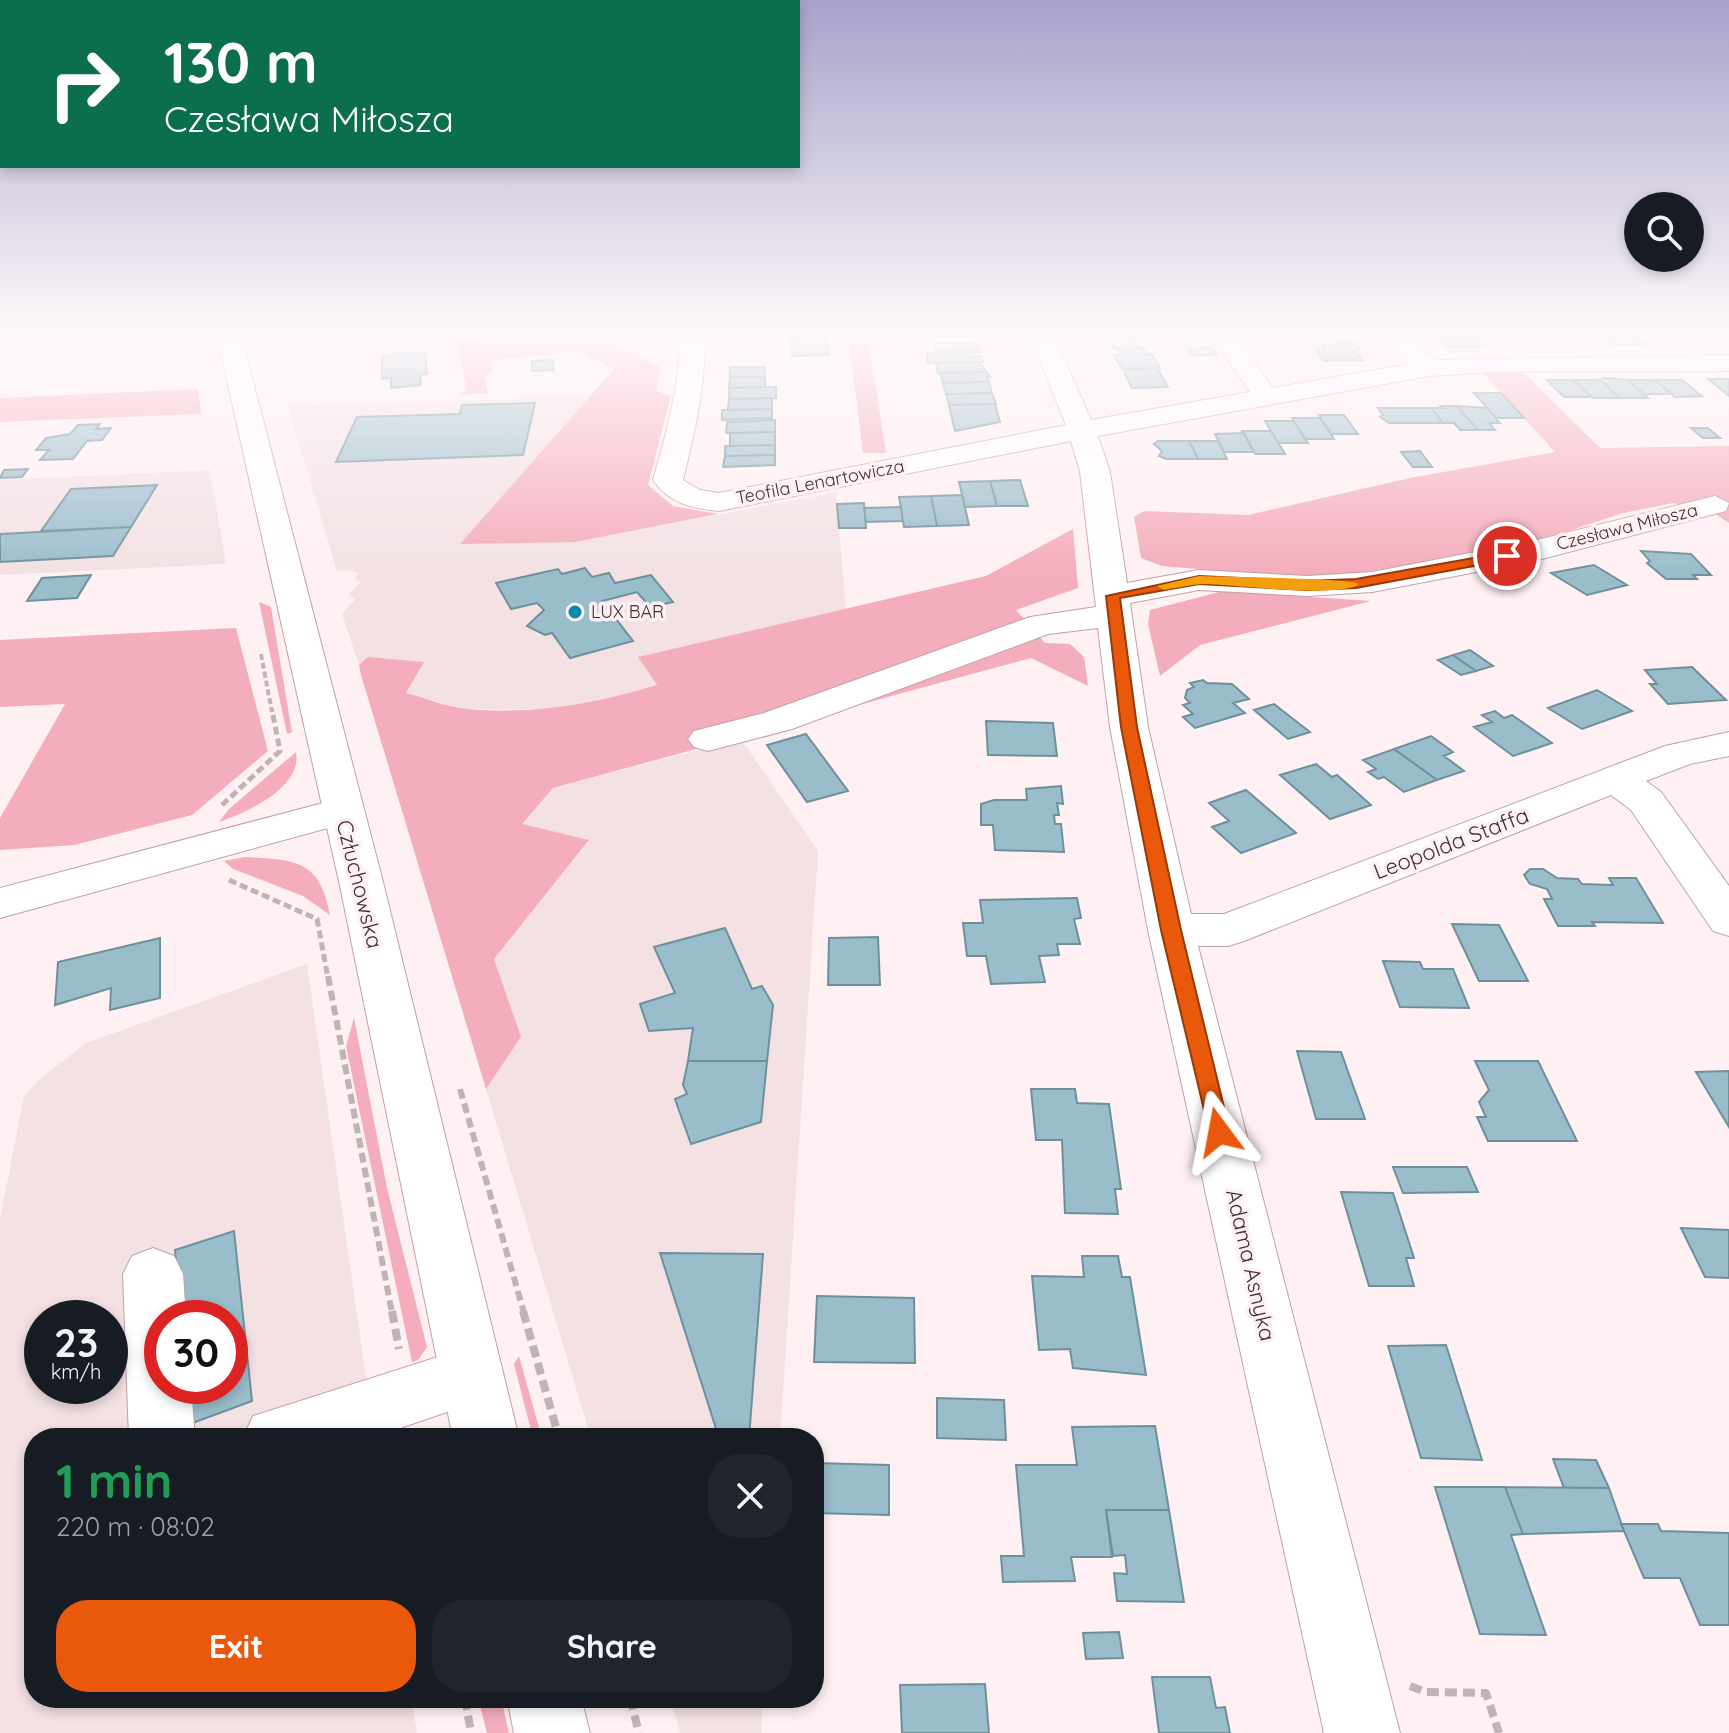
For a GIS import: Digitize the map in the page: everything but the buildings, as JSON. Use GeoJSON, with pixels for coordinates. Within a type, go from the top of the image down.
{"type":"FeatureCollection","features":[{"type":"Feature","properties":{"kind":"street","name":"Człuchowska"},"geometry":{"type":"LineString","coordinates":[[247,412],[484,1428]]}},
{"type":"Feature","properties":{"kind":"street","name":"Teofila Lenartowicza"},"geometry":{"type":"LineString","coordinates":[[685,412],[668,480],[673,489],[686,495],[719,502],[1187,412]]}},
{"type":"Feature","properties":{"kind":"street","name":"Adama Asnyka"},"geometry":{"type":"LineString","coordinates":[[1074,412],[1095,472],[1129,727],[1171,930],[1362,1733]]}},
{"type":"Feature","properties":{"kind":"street","name":"Czesława Miłosza"},"geometry":{"type":"LineString","coordinates":[[708,739],[778,721],[1042,624],[1199,580],[1307,586],[1372,582],[1534,551],[1715,505]]}},
{"type":"Feature","properties":{"kind":"street","name":"Leopolda Staffa"},"geometry":{"type":"LineString","coordinates":[[1171,930],[1228,930],[1679,754],[1729,744]]}},
{"type":"Feature","properties":{"kind":"street"},"geometry":{"type":"LineString","coordinates":[[1616,779],[1646,801],[1729,920]]}},
{"type":"Feature","properties":{"kind":"street"},"geometry":{"type":"LineString","coordinates":[[0,903],[342,811]]}},
{"type":"Feature","properties":{"kind":"street"},"geometry":{"type":"LineString","coordinates":[[153,1274],[161,1428]]}},
{"type":"Feature","properties":{"kind":"street"},"geometry":{"type":"LineString","coordinates":[[305,1428],[472,1375]]}},
{"type":"Feature","properties":{"kind":"street"},"geometry":{"type":"LineString","coordinates":[[546,1708],[552,1733]]}},
{"type":"Feature","properties":{"kind":"path"},"geometry":{"type":"LineString","coordinates":[[215,812],[280,751],[261,651]]}},
{"type":"Feature","properties":{"kind":"path"},"geometry":{"type":"LineString","coordinates":[[219,876],[317,919],[408,1393]]}},
{"type":"Feature","properties":{"kind":"path"},"geometry":{"type":"LineString","coordinates":[[460,1086],[556,1428]]}},
{"type":"Feature","properties":{"kind":"path"},"geometry":{"type":"LineString","coordinates":[[467,1708],[471,1733]]}},
{"type":"Feature","properties":{"kind":"path"},"geometry":{"type":"LineString","coordinates":[[633,1708],[639,1733]]}},
{"type":"Feature","properties":{"kind":"shaded area"},"geometry":{"type":"Polygon","coordinates":[[[0,412],[201,414],[0,422],[0,412]]]}},
{"type":"Feature","properties":{"kind":"shaded area"},"geometry":{"type":"Polygon","coordinates":[[[289,412],[576,412],[461,543],[575,542],[836,492],[846,609],[639,657],[657,685],[609,700],[548,709],[465,709],[406,693],[423,662],[368,657],[359,665],[342,614],[355,600],[349,594],[361,582],[354,580],[358,573],[337,571],[289,412]]]}},
{"type":"Feature","properties":{"kind":"shaded area"},"geometry":{"type":"Polygon","coordinates":[[[576,412],[667,412],[648,485],[673,506],[718,514],[575,542],[460,544],[576,412]]]}},
{"type":"Feature","properties":{"kind":"shaded area"},"geometry":{"type":"Polygon","coordinates":[[[858,412],[880,412],[886,453],[863,453],[858,412]]]}},
{"type":"Feature","properties":{"kind":"shaded area"},"geometry":{"type":"Polygon","coordinates":[[[1518,412],[1563,412],[1600,448],[1729,446],[1729,523],[1717,515],[1673,503],[1623,513],[1484,553],[1364,572],[1303,578],[1162,566],[1141,558],[1134,517],[1144,511],[1248,515],[1410,478],[1555,452],[1518,412]]]}},
{"type":"Feature","properties":{"kind":"shaded area"},"geometry":{"type":"Polygon","coordinates":[[[210,470],[226,564],[0,575],[0,480],[210,470]]]}},
{"type":"Feature","properties":{"kind":"shaded area"},"geometry":{"type":"Polygon","coordinates":[[[1073,529],[1078,588],[1016,610],[1045,643],[1070,644],[1084,657],[1088,686],[1031,658],[553,788],[522,824],[589,840],[494,959],[521,1037],[486,1089],[359,665],[368,657],[424,662],[406,693],[459,708],[515,710],[587,703],[657,685],[638,657],[986,576],[1073,529]]]}},
{"type":"Feature","properties":{"kind":"shaded area"},"geometry":{"type":"Polygon","coordinates":[[[1223,591],[1371,601],[1200,645],[1160,676],[1148,624],[1150,610],[1223,591]]]}},
{"type":"Feature","properties":{"kind":"shaded area"},"geometry":{"type":"Polygon","coordinates":[[[259,602],[271,607],[292,732],[287,734],[259,602]]]}},
{"type":"Feature","properties":{"kind":"shaded area"},"geometry":{"type":"Polygon","coordinates":[[[236,628],[268,751],[192,815],[74,845],[0,850],[0,818],[65,704],[0,707],[0,640],[236,628]]]}},
{"type":"Feature","properties":{"kind":"shaded area"},"geometry":{"type":"Polygon","coordinates":[[[741,739],[818,851],[781,1428],[588,1428],[486,1089],[521,1037],[494,959],[589,841],[521,824],[553,788],[741,739]]]}},
{"type":"Feature","properties":{"kind":"shaded area"},"geometry":{"type":"Polygon","coordinates":[[[296,752],[296,765],[282,788],[257,805],[219,822],[229,809],[296,752]]]}},
{"type":"Feature","properties":{"kind":"shaded area"},"geometry":{"type":"Polygon","coordinates":[[[245,857],[278,859],[302,866],[320,883],[330,915],[303,896],[233,869],[224,861],[245,857]]]}},
{"type":"Feature","properties":{"kind":"shaded area"},"geometry":{"type":"Polygon","coordinates":[[[307,964],[366,1377],[369,1428],[24,1428],[24,1708],[413,1708],[417,1733],[0,1733],[0,1218],[24,1096],[41,1078],[86,1043],[307,964]]]}},
{"type":"Feature","properties":{"kind":"shaded area"},"geometry":{"type":"Polygon","coordinates":[[[354,1018],[387,1188],[427,1347],[418,1360],[412,1362],[346,1046],[354,1018]]]}},
{"type":"Feature","properties":{"kind":"shaded area"},"geometry":{"type":"Polygon","coordinates":[[[519,1356],[539,1428],[530,1428],[514,1364],[519,1356]]]}},
{"type":"Feature","properties":{"kind":"shaded area"},"geometry":{"type":"Polygon","coordinates":[[[481,1708],[503,1708],[509,1733],[487,1733],[481,1708]]]}},
{"type":"Feature","properties":{"kind":"shaded area"},"geometry":{"type":"Polygon","coordinates":[[[673,1708],[762,1708],[761,1733],[680,1733],[673,1708]]]}},
{"type":"Feature","properties":{"kind":"slow traffic"},"geometry":{"type":"LineString","coordinates":[[1164,586],[1199,580],[1307,586],[1353,584]]}},
{"type":"Feature","properties":{"kind":"place","name":"LUX BAR"},"geometry":{"type":"Point","coordinates":[575,612]}},
{"type":"Feature","properties":{"kind":"route"},"geometry":{"type":"LineString","coordinates":[[1219,1132],[1171,930],[1129,727],[1113,596],[1199,580],[1307,586],[1372,582],[1507,556]]}}]}
